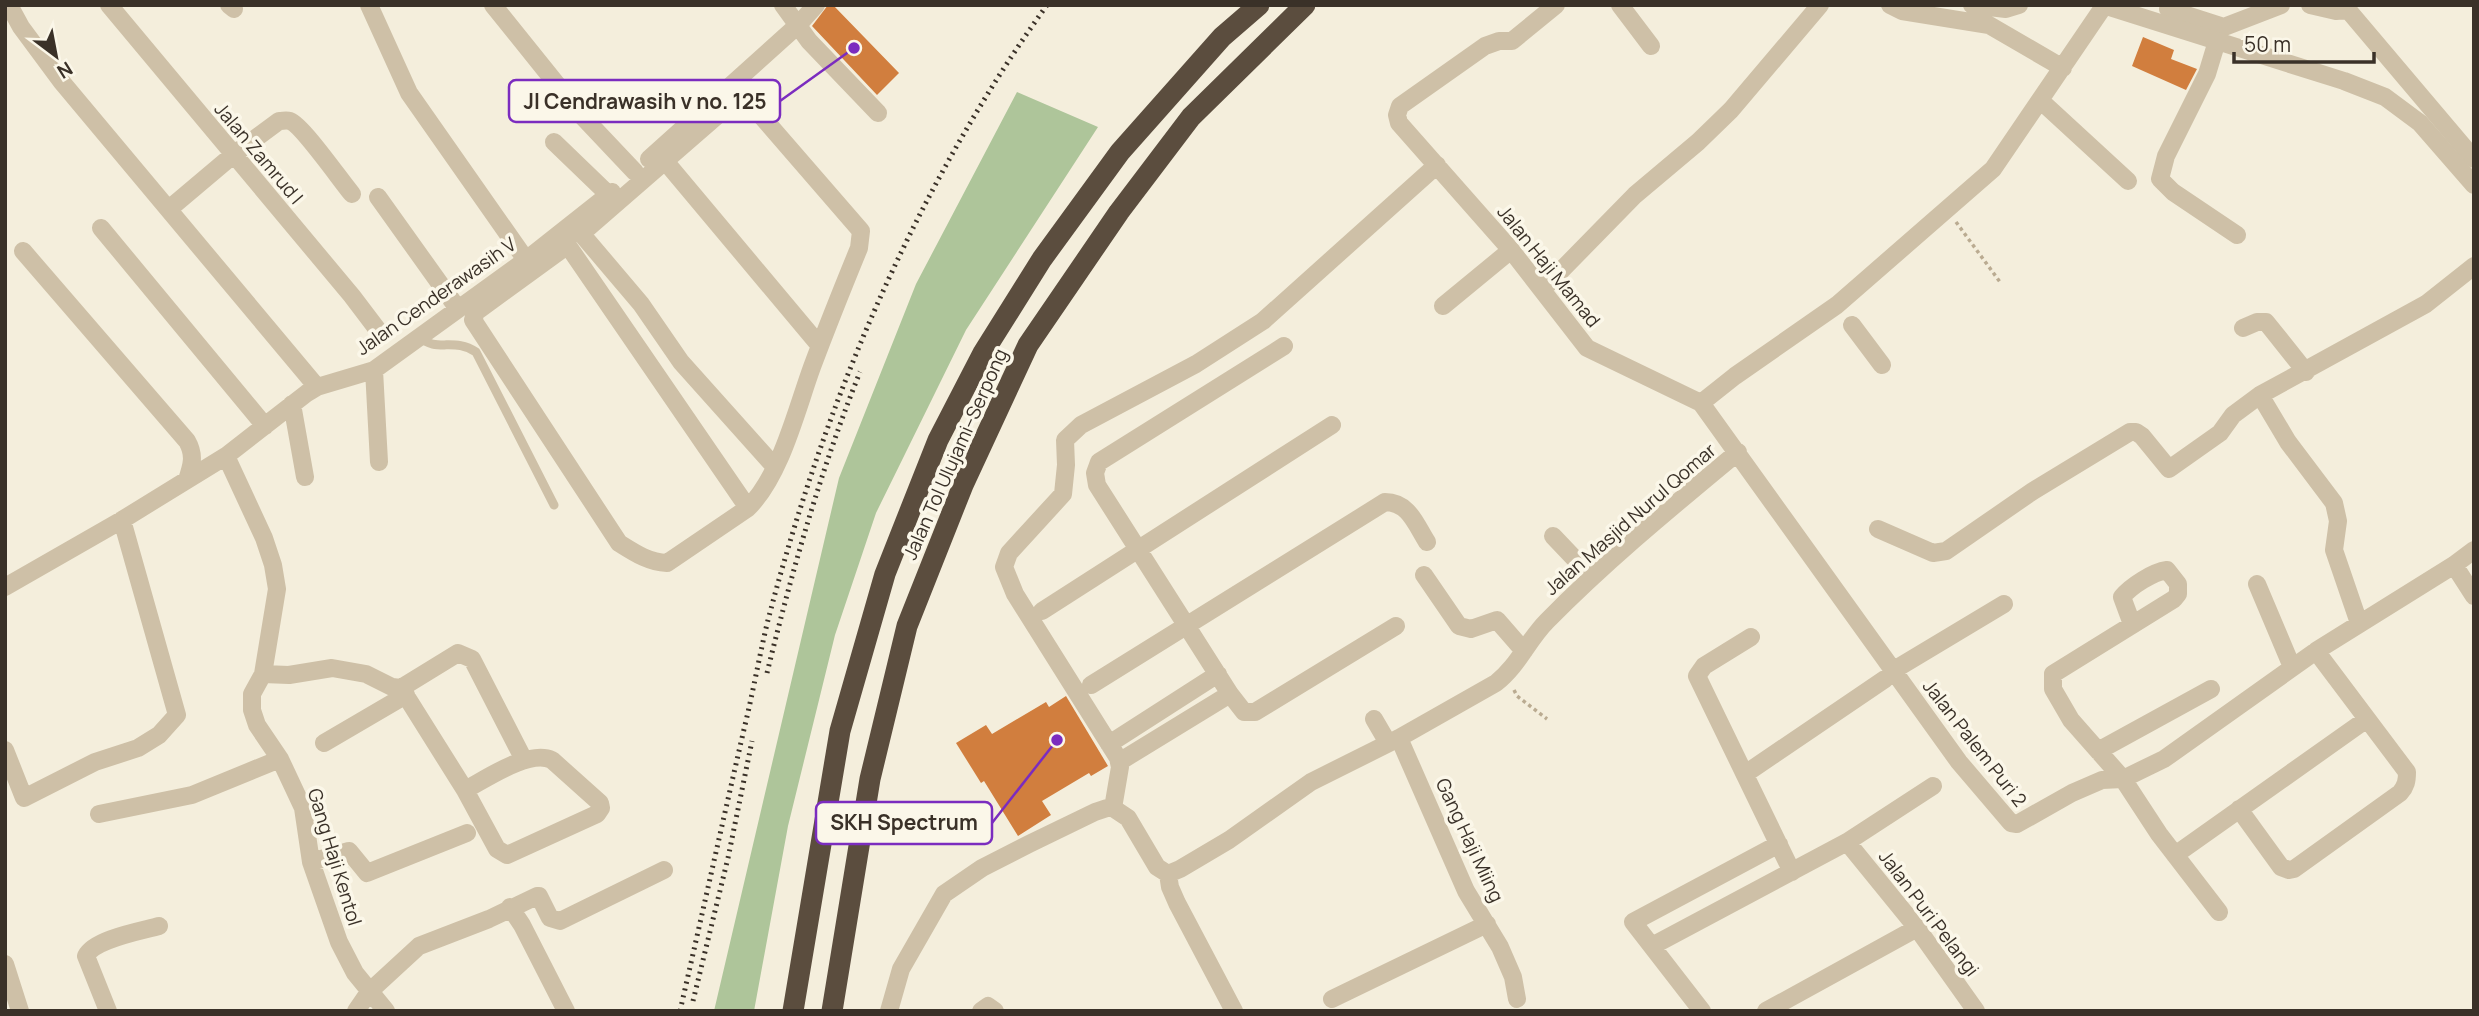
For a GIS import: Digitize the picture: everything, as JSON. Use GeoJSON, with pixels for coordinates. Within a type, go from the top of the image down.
{"type":"FeatureCollection","features":[{"type":"Feature","properties":{"kind":"highway","name":"Jalan Tol Ulujami–Serpong"},"geometry":{"type":"LineString","coordinates":[[793,1011],[840,731],[884,574],[938,440],[983,353],[1042,259],[1119,152],[1222,37],[1259,5]]}},
{"type":"Feature","properties":{"kind":"highway","name":"Jalan Tol Ulujami–Serpong"},"geometry":{"type":"LineString","coordinates":[[832,1011],[870,779],[907,626],[963,485],[1028,345],[1119,212],[1191,117],[1305,5]]}},
{"type":"Feature","properties":{"kind":"street"},"geometry":{"type":"LineString","coordinates":[[9,5],[21,27],[61,81],[317,387]]}},
{"type":"Feature","properties":{"kind":"street","name":"Jalan Zamrud I"},"geometry":{"type":"LineString","coordinates":[[109,5],[377,329]]}},
{"type":"Feature","properties":{"kind":"street"},"geometry":{"type":"LineString","coordinates":[[369,5],[409,93],[526,260]]}},
{"type":"Feature","properties":{"kind":"street"},"geometry":{"type":"LineString","coordinates":[[493,5],[583,117],[635,172]]}},
{"type":"Feature","properties":{"kind":"street"},"geometry":{"type":"LineString","coordinates":[[783,5],[809,41],[878,113]]}},
{"type":"Feature","properties":{"kind":"street","name":"Jalan Cenderawasih V"},"geometry":{"type":"LineString","coordinates":[[5,587],[226,456],[317,387],[374,370],[526,260],[570,234],[608,195],[798,25],[816,5]]}},
{"type":"Feature","properties":{"kind":"street","name":"Jalan Haji Mamad"},"geometry":{"type":"LineString","coordinates":[[1556,5],[1512,41],[1499,41],[1485,46],[1401,106],[1396,115],[1399,124],[1511,250],[1587,348],[1701,403]]}},
{"type":"Feature","properties":{"kind":"street"},"geometry":{"type":"LineString","coordinates":[[1620,5],[1651,46]]}},
{"type":"Feature","properties":{"kind":"street"},"geometry":{"type":"LineString","coordinates":[[1542,290],[1635,195],[1731,110],[1821,5]]}},
{"type":"Feature","properties":{"kind":"street"},"geometry":{"type":"LineString","coordinates":[[1890,5],[1902,11],[1989,25],[2063,68]]}},
{"type":"Feature","properties":{"kind":"street"},"geometry":{"type":"LineString","coordinates":[[1972,5],[2006,9],[2019,5]]}},
{"type":"Feature","properties":{"kind":"street"},"geometry":{"type":"LineString","coordinates":[[2168,9],[2224,27],[2281,5]]}},
{"type":"Feature","properties":{"kind":"street"},"geometry":{"type":"LineString","coordinates":[[2310,5],[2336,11],[2349,8],[2474,159]]}},
{"type":"Feature","properties":{"kind":"street"},"geometry":{"type":"LineString","coordinates":[[1701,403],[1735,376],[1844,313],[1947,210],[1993,169],[2104,6],[2344,81],[2385,97],[2420,123],[2474,185]]}},
{"type":"Feature","properties":{"kind":"street"},"geometry":{"type":"LineString","coordinates":[[2217,41],[2207,74],[2166,156],[2160,179],[2173,192],[2237,235]]}},
{"type":"Feature","properties":{"kind":"street"},"geometry":{"type":"LineString","coordinates":[[744,99],[861,231],[859,248],[775,467],[758,499],[667,563],[654,562],[619,543],[473,320],[475,312],[664,161],[735,101],[744,99]]}},
{"type":"Feature","properties":{"kind":"street"},"geometry":{"type":"LineString","coordinates":[[2041,101],[2128,181]]}},
{"type":"Feature","properties":{"kind":"street"},"geometry":{"type":"LineString","coordinates":[[169,209],[233,155],[279,121],[292,121],[352,194]]}},
{"type":"Feature","properties":{"kind":"street"},"geometry":{"type":"LineString","coordinates":[[554,142],[608,195]]}},
{"type":"Feature","properties":{"kind":"street"},"geometry":{"type":"LineString","coordinates":[[664,161],[820,346]]}},
{"type":"Feature","properties":{"kind":"street"},"geometry":{"type":"LineString","coordinates":[[1113,808],[1119,762],[1015,594],[1004,567],[1009,552],[1063,494],[1065,440],[1081,425],[1196,364],[1263,321],[1437,165]]}},
{"type":"Feature","properties":{"kind":"street"},"geometry":{"type":"LineString","coordinates":[[378,197],[458,309]]}},
{"type":"Feature","properties":{"kind":"street"},"geometry":{"type":"LineString","coordinates":[[101,228],[265,426]]}},
{"type":"Feature","properties":{"kind":"street"},"geometry":{"type":"LineString","coordinates":[[570,234],[641,304],[681,362],[775,467]]}},
{"type":"Feature","properties":{"kind":"street"},"geometry":{"type":"LineString","coordinates":[[570,234],[601,293],[748,508]]}},
{"type":"Feature","properties":{"kind":"street"},"geometry":{"type":"LineString","coordinates":[[1443,306],[1511,250]]}},
{"type":"Feature","properties":{"kind":"street"},"geometry":{"type":"LineString","coordinates":[[23,251],[187,441],[193,459],[187,481]]}},
{"type":"Feature","properties":{"kind":"street"},"geometry":{"type":"LineString","coordinates":[[1878,529],[1933,553],[1946,551],[2033,492],[2130,432],[2142,436],[2169,469],[2220,433],[2232,415],[2260,396],[2426,304],[2474,266]]}},
{"type":"Feature","properties":{"kind":"street"},"geometry":{"type":"LineString","coordinates":[[601,293],[618,280]]}},
{"type":"Feature","properties":{"kind":"street"},"geometry":{"type":"LineString","coordinates":[[1844,313],[1882,365]]}},
{"type":"Feature","properties":{"kind":"street"},"geometry":{"type":"LineString","coordinates":[[2244,328],[2257,322],[2266,322],[2306,372]]}},
{"type":"Feature","properties":{"kind":"street"},"geometry":{"type":"LineString","coordinates":[[1284,346],[1099,462],[1095,473],[1097,485],[1244,712],[1255,712],[1396,626]]}},
{"type":"Feature","properties":{"kind":"street"},"geometry":{"type":"LineString","coordinates":[[658,378],[681,362]]}},
{"type":"Feature","properties":{"kind":"street"},"geometry":{"type":"LineString","coordinates":[[374,370],[379,461]]}},
{"type":"Feature","properties":{"kind":"street"},"geometry":{"type":"LineString","coordinates":[[2260,396],[2288,442],[2334,503],[2338,521],[2334,550],[2359,623]]}},
{"type":"Feature","properties":{"kind":"street","name":"Jalan Masjid Nurul Qomar"},"geometry":{"type":"LineString","coordinates":[[1168,874],[1229,840],[1311,782],[1394,740],[1506,676],[1545,623],[1592,577],[1738,452],[1701,403]]}},
{"type":"Feature","properties":{"kind":"street"},"geometry":{"type":"LineString","coordinates":[[292,404],[305,477]]}},
{"type":"Feature","properties":{"kind":"street"},"geometry":{"type":"LineString","coordinates":[[1041,611],[1332,425]]}},
{"type":"Feature","properties":{"kind":"street","name":"Jalan Palem Puri 2"},"geometry":{"type":"LineString","coordinates":[[1738,452],[1889,675],[2011,823],[2017,824],[2072,793],[2102,780],[2123,779],[2185,746],[2292,667],[2474,550]]}},
{"type":"Feature","properties":{"kind":"street","name":"Gang Haji Kentol"},"geometry":{"type":"LineString","coordinates":[[226,456],[274,565],[277,589],[263,674],[253,694],[252,710],[257,725],[280,759],[303,808],[311,862],[339,942],[355,973],[386,1011]]}},
{"type":"Feature","properties":{"kind":"street"},"geometry":{"type":"LineString","coordinates":[[1091,685],[1385,502],[1396,502],[1405,507],[1427,542]]}},
{"type":"Feature","properties":{"kind":"street"},"geometry":{"type":"LineString","coordinates":[[5,750],[24,798],[96,762],[138,748],[159,735],[177,715],[122,520]]}},
{"type":"Feature","properties":{"kind":"street"},"geometry":{"type":"LineString","coordinates":[[1553,537],[1592,577]]}},
{"type":"Feature","properties":{"kind":"street"},"geometry":{"type":"LineString","coordinates":[[2454,565],[2474,596]]}},
{"type":"Feature","properties":{"kind":"street"},"geometry":{"type":"LineString","coordinates":[[1424,575],[1459,626],[1471,629],[1496,620],[1524,651]]}},
{"type":"Feature","properties":{"kind":"street"},"geometry":{"type":"LineString","coordinates":[[2257,584],[2292,667]]}},
{"type":"Feature","properties":{"kind":"street"},"geometry":{"type":"LineString","coordinates":[[1745,774],[1889,675],[2004,604]]}},
{"type":"Feature","properties":{"kind":"street"},"geometry":{"type":"LineString","coordinates":[[2132,624],[2053,674],[2053,689],[2071,720],[2123,779],[2175,855],[2219,912]]}},
{"type":"Feature","properties":{"kind":"street"},"geometry":{"type":"LineString","coordinates":[[1751,637],[1704,666],[1697,676],[1792,872]]}},
{"type":"Feature","properties":{"kind":"street"},"geometry":{"type":"LineString","coordinates":[[2239,810],[2281,867],[2289,870],[2405,787],[2407,772],[2316,651]]}},
{"type":"Feature","properties":{"kind":"street"},"geometry":{"type":"LineString","coordinates":[[324,743],[458,653],[466,654],[472,659],[524,760]]}},
{"type":"Feature","properties":{"kind":"street"},"geometry":{"type":"LineString","coordinates":[[263,674],[289,675],[332,668],[366,674],[403,692],[465,790],[497,849],[508,855],[597,814],[601,808],[600,803],[543,755],[524,760],[465,790]]}},
{"type":"Feature","properties":{"kind":"street"},"geometry":{"type":"LineString","coordinates":[[1109,744],[1218,674]]}},
{"type":"Feature","properties":{"kind":"street"},"geometry":{"type":"LineString","coordinates":[[2098,751],[2211,689]]}},
{"type":"Feature","properties":{"kind":"street"},"geometry":{"type":"LineString","coordinates":[[1119,762],[1230,694]]}},
{"type":"Feature","properties":{"kind":"street","name":"Gang Haji Miing"},"geometry":{"type":"LineString","coordinates":[[1374,719],[1394,740],[1466,891],[1487,924],[1513,977],[1517,999]]}},
{"type":"Feature","properties":{"kind":"street"},"geometry":{"type":"LineString","coordinates":[[2175,855],[2367,719]]}},
{"type":"Feature","properties":{"kind":"street"},"geometry":{"type":"LineString","coordinates":[[99,814],[191,795],[280,759]]}},
{"type":"Feature","properties":{"kind":"street","name":"Jalan Puri Pelangi"},"geometry":{"type":"LineString","coordinates":[[1652,946],[1847,842],[1933,786]]}},
{"type":"Feature","properties":{"kind":"street"},"geometry":{"type":"LineString","coordinates":[[889,1011],[901,968],[944,894],[982,868],[1095,812],[1113,808],[1128,818],[1157,867],[1168,874],[1177,902],[1234,1011]]}},
{"type":"Feature","properties":{"kind":"street"},"geometry":{"type":"LineString","coordinates":[[311,862],[349,851],[367,873],[467,833]]}},
{"type":"Feature","properties":{"kind":"street","name":"Jalan Puri Pelangi"},"geometry":{"type":"LineString","coordinates":[[1847,842],[1917,928],[1976,1011]]}},
{"type":"Feature","properties":{"kind":"street"},"geometry":{"type":"LineString","coordinates":[[1702,1011],[1633,922],[1779,845]]}},
{"type":"Feature","properties":{"kind":"street"},"geometry":{"type":"LineString","coordinates":[[356,1011],[369,992],[419,946],[539,896],[550,918],[560,921],[664,870]]}},
{"type":"Feature","properties":{"kind":"street"},"geometry":{"type":"LineString","coordinates":[[510,908],[522,925],[558,1008]]}},
{"type":"Feature","properties":{"kind":"street"},"geometry":{"type":"LineString","coordinates":[[1332,999],[1487,924]]}},
{"type":"Feature","properties":{"kind":"street"},"geometry":{"type":"LineString","coordinates":[[108,1011],[86,956],[88,952],[96,945],[159,926]]}},
{"type":"Feature","properties":{"kind":"street"},"geometry":{"type":"LineString","coordinates":[[1766,1011],[1917,928]]}},
{"type":"Feature","properties":{"kind":"street"},"geometry":{"type":"LineString","coordinates":[[5,964],[20,1011]]}},
{"type":"Feature","properties":{"kind":"street"},"geometry":{"type":"LineString","coordinates":[[981,1011],[988,1006],[995,1011]]}},
{"type":"Feature","properties":{"kind":"lane"},"geometry":{"type":"LineString","coordinates":[[419,337],[426,344],[467,345],[476,352],[554,505]]}},
{"type":"Feature","properties":{"kind":"path"},"geometry":{"type":"LineString","coordinates":[[1947,210],[2000,282]]}},
{"type":"Feature","properties":{"kind":"path"},"geometry":{"type":"LineString","coordinates":[[1506,676],[1517,696],[1547,719]]}},
{"type":"Feature","properties":{"kind":"green space"},"geometry":{"type":"Polygon","coordinates":[[[1017,92],[1098,127],[966,330],[876,513],[835,635],[788,826],[754,1011],[714,1011],[839,478],[916,284],[1017,92]]]}},
{"type":"Feature","properties":{"kind":"building"},"geometry":{"type":"Polygon","coordinates":[[[828,5],[833,5],[899,73],[877,95],[812,26],[828,5]]]}},
{"type":"Feature","properties":{"kind":"building"},"geometry":{"type":"Polygon","coordinates":[[[2143,37],[2174,50],[2171,59],[2197,69],[2186,90],[2132,66],[2143,37]]]}},
{"type":"Feature","properties":{"kind":"building"},"geometry":{"type":"Polygon","coordinates":[[[1066,696],[1108,766],[1091,776],[1089,773],[1042,801],[1051,815],[1018,836],[984,781],[981,783],[956,743],[986,725],[992,734],[1046,702],[1049,707],[1066,696]]]}},
{"type":"Feature","properties":{"kind":"railway"},"geometry":{"type":"LineString","coordinates":[[680,1011],[767,624],[816,460],[878,301],[915,224],[955,149],[999,76],[1047,5]]}},
{"type":"Feature","properties":{"kind":"railway"},"geometry":{"type":"LineString","coordinates":[[767,673],[808,521],[860,372]]}},
{"type":"Feature","properties":{"kind":"railway"},"geometry":{"type":"LineString","coordinates":[[693,1001],[728,858],[752,741]]}},
{"type":"Feature","properties":{"kind":"place","name":"Jl Cendrawasih v no. 125"},"geometry":{"type":"Point","coordinates":[854,48]}},
{"type":"Feature","properties":{"kind":"place","name":"SKH Spectrum"},"geometry":{"type":"Point","coordinates":[1057,740]}}]}
